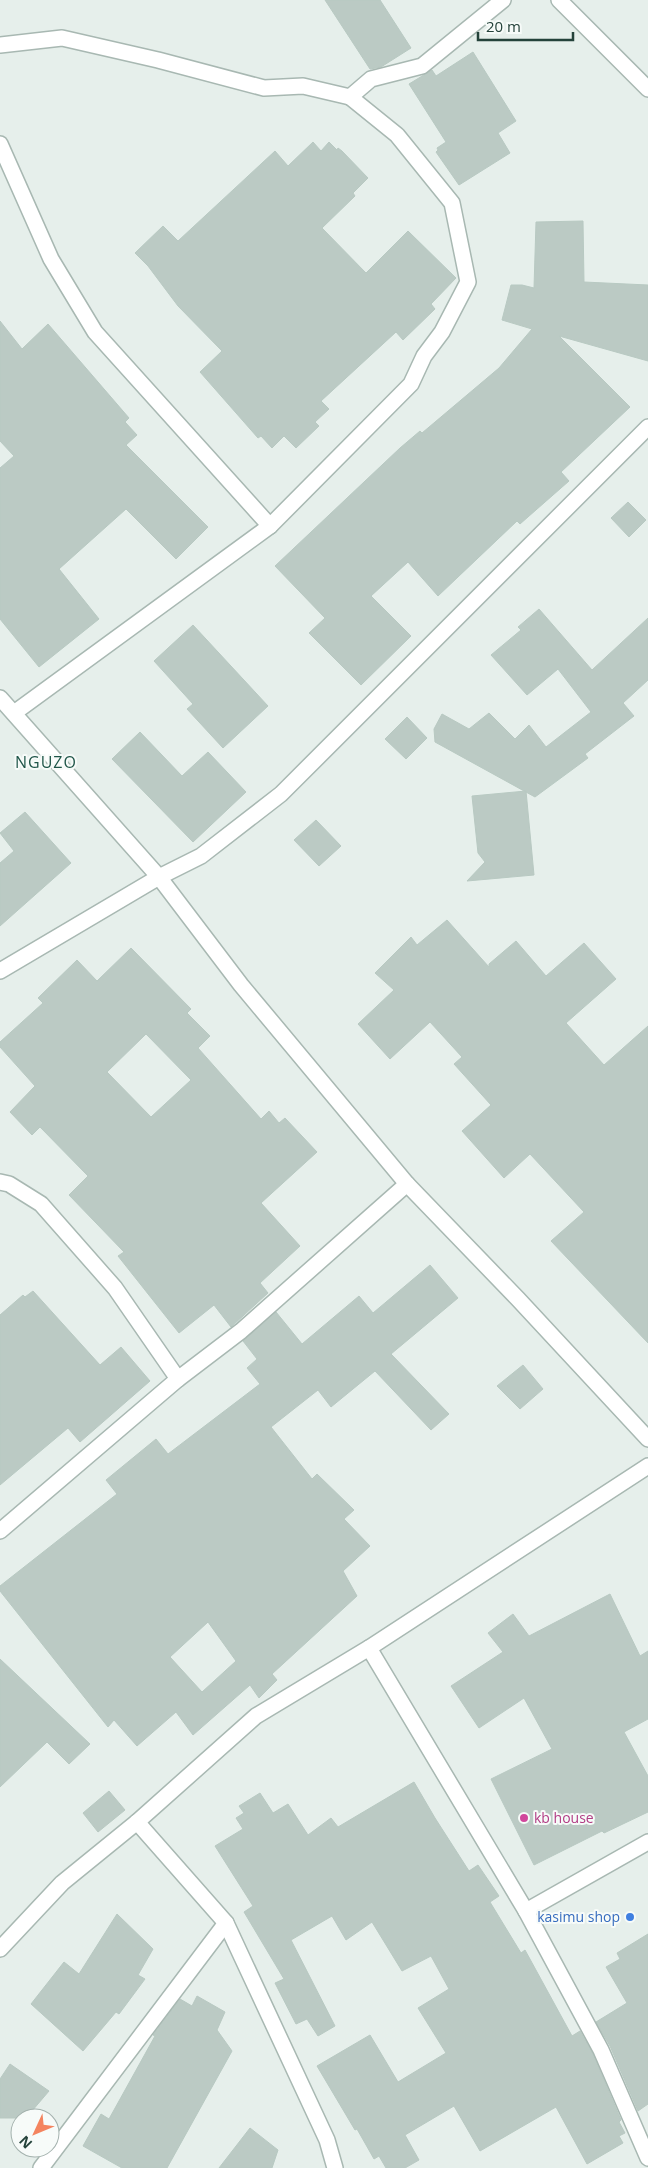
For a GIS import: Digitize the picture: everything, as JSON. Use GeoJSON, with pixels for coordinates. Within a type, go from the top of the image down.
{"type":"FeatureCollection","features":[{"type":"Feature","properties":{"kind":"street"},"geometry":{"type":"LineString","coordinates":[[350,96],[371,79],[422,66],[503,0]]}},
{"type":"Feature","properties":{"kind":"street"},"geometry":{"type":"LineString","coordinates":[[559,0],[648,89]]}},
{"type":"Feature","properties":{"kind":"street"},"geometry":{"type":"LineString","coordinates":[[0,45],[62,38],[158,60],[264,88],[303,86],[350,96],[397,134],[452,203],[468,282],[442,332],[424,356],[411,384],[270,526],[14,713]]}},
{"type":"Feature","properties":{"kind":"street"},"geometry":{"type":"LineString","coordinates":[[0,144],[51,259],[95,332],[270,526]]}},
{"type":"Feature","properties":{"kind":"street"},"geometry":{"type":"LineString","coordinates":[[0,971],[159,877],[201,856],[281,794],[648,427]]}},
{"type":"Feature","properties":{"kind":"street"},"geometry":{"type":"LineString","coordinates":[[0,698],[159,877],[241,984],[407,1184],[518,1299],[648,1439]]}},
{"type":"Feature","properties":{"kind":"street"},"geometry":{"type":"LineString","coordinates":[[0,1182],[9,1184],[41,1204],[115,1288],[178,1379]]}},
{"type":"Feature","properties":{"kind":"street"},"geometry":{"type":"LineString","coordinates":[[0,1531],[178,1379],[242,1331],[407,1184]]}},
{"type":"Feature","properties":{"kind":"street"},"geometry":{"type":"LineString","coordinates":[[0,1949],[62,1883],[137,1822],[256,1716],[369,1648],[648,1466]]}},
{"type":"Feature","properties":{"kind":"street"},"geometry":{"type":"LineString","coordinates":[[369,1648],[526,1911],[601,2050],[648,2158]]}},
{"type":"Feature","properties":{"kind":"street"},"geometry":{"type":"LineString","coordinates":[[137,1822],[226,1923],[327,2140],[335,2168]]}},
{"type":"Feature","properties":{"kind":"street"},"geometry":{"type":"LineString","coordinates":[[526,1911],[648,1842]]}},
{"type":"Feature","properties":{"kind":"street"},"geometry":{"type":"LineString","coordinates":[[41,2168],[226,1923]]}},
{"type":"Feature","properties":{"kind":"building"},"geometry":{"type":"Polygon","coordinates":[[[325,0],[380,0],[411,48],[381,67],[370,69],[325,0]]]}},
{"type":"Feature","properties":{"kind":"building"},"geometry":{"type":"Polygon","coordinates":[[[473,52],[516,121],[498,133],[510,153],[459,185],[436,152],[437,148],[446,142],[409,84],[432,70],[436,76],[473,52]]]}},
{"type":"Feature","properties":{"kind":"building"},"geometry":{"type":"Polygon","coordinates":[[[313,142],[321,151],[329,142],[337,150],[338,148],[342,151],[368,178],[353,193],[355,196],[322,228],[366,273],[408,231],[456,278],[431,304],[435,309],[403,340],[396,332],[321,401],[329,409],[315,422],[319,426],[296,448],[284,436],[272,448],[261,436],[258,438],[200,372],[222,351],[178,306],[148,266],[135,253],[163,226],[178,241],[275,151],[288,166],[313,142]]]}},
{"type":"Feature","properties":{"kind":"building"},"geometry":{"type":"Polygon","coordinates":[[[583,221],[584,282],[648,285],[648,361],[559,336],[630,407],[561,472],[569,481],[520,524],[517,521],[438,596],[408,562],[371,596],[411,636],[361,685],[309,633],[325,618],[275,566],[400,448],[420,431],[422,433],[499,368],[532,329],[502,320],[511,285],[534,288],[536,222],[583,221]]]}},
{"type":"Feature","properties":{"kind":"building"},"geometry":{"type":"Polygon","coordinates":[[[0,321],[22,349],[48,324],[129,418],[125,422],[137,435],[126,445],[208,527],[176,559],[126,509],[59,569],[99,619],[39,667],[0,619],[0,468],[14,456],[0,441],[0,321]]]}},
{"type":"Feature","properties":{"kind":"building"},"geometry":{"type":"Polygon","coordinates":[[[628,502],[646,520],[629,537],[611,518],[628,502]]]}},
{"type":"Feature","properties":{"kind":"building"},"geometry":{"type":"Polygon","coordinates":[[[539,609],[592,670],[648,618],[648,680],[623,703],[634,716],[585,754],[588,758],[535,797],[435,742],[434,729],[442,714],[469,729],[489,713],[515,739],[529,725],[546,747],[591,712],[558,669],[527,695],[491,655],[521,630],[518,627],[539,609]]]}},
{"type":"Feature","properties":{"kind":"building"},"geometry":{"type":"Polygon","coordinates":[[[193,625],[268,706],[223,748],[187,709],[193,704],[154,661],[193,625]]]}},
{"type":"Feature","properties":{"kind":"building"},"geometry":{"type":"Polygon","coordinates":[[[407,717],[427,738],[406,759],[385,739],[407,717]]]}},
{"type":"Feature","properties":{"kind":"building"},"geometry":{"type":"Polygon","coordinates":[[[140,732],[182,776],[208,752],[246,792],[193,842],[112,759],[140,732]]]}},
{"type":"Feature","properties":{"kind":"building"},"geometry":{"type":"Polygon","coordinates":[[[526,791],[534,875],[467,881],[485,862],[478,853],[472,796],[526,791]]]}},
{"type":"Feature","properties":{"kind":"building"},"geometry":{"type":"Polygon","coordinates":[[[25,812],[71,863],[0,926],[0,863],[14,851],[0,833],[25,812]]]}},
{"type":"Feature","properties":{"kind":"building"},"geometry":{"type":"Polygon","coordinates":[[[316,820],[341,846],[319,866],[294,840],[316,820]]]}},
{"type":"Feature","properties":{"kind":"building"},"geometry":{"type":"Polygon","coordinates":[[[447,920],[489,967],[489,964],[516,941],[546,976],[584,943],[616,979],[566,1023],[604,1065],[648,1026],[648,1343],[551,1241],[584,1212],[530,1154],[504,1178],[462,1131],[491,1105],[454,1064],[462,1057],[430,1022],[390,1059],[358,1024],[394,990],[375,973],[411,937],[417,945],[447,920]]]}},
{"type":"Feature","properties":{"kind":"building"},"geometry":{"type":"Polygon","coordinates":[[[131,948],[191,1009],[187,1013],[210,1036],[198,1048],[261,1119],[269,1111],[279,1123],[285,1118],[317,1152],[261,1203],[300,1246],[260,1283],[268,1293],[231,1327],[214,1305],[179,1333],[118,1256],[124,1252],[69,1195],[88,1176],[40,1127],[32,1135],[10,1112],[35,1086],[0,1047],[0,1042],[43,1003],[38,998],[77,960],[97,981],[131,948]],[[146,1034],[107,1072],[151,1117],[191,1080],[146,1034]]]}},
{"type":"Feature","properties":{"kind":"building"},"geometry":{"type":"Polygon","coordinates":[[[430,1265],[458,1298],[391,1354],[449,1414],[431,1430],[375,1371],[331,1407],[318,1390],[271,1427],[312,1479],[317,1474],[354,1510],[344,1519],[370,1546],[343,1571],[357,1596],[272,1674],[277,1680],[259,1698],[250,1685],[193,1735],[176,1712],[137,1746],[114,1720],[108,1727],[0,1591],[0,1586],[117,1494],[106,1480],[156,1439],[168,1454],[260,1384],[247,1368],[257,1359],[243,1341],[276,1312],[302,1344],[359,1296],[373,1313],[430,1265]],[[208,1622],[170,1657],[202,1692],[236,1661],[208,1622]]]}},
{"type":"Feature","properties":{"kind":"building"},"geometry":{"type":"Polygon","coordinates":[[[33,1291],[100,1365],[121,1347],[150,1381],[80,1442],[68,1428],[0,1485],[0,1315],[23,1295],[25,1297],[33,1291]]]}},
{"type":"Feature","properties":{"kind":"building"},"geometry":{"type":"Polygon","coordinates":[[[523,1365],[543,1389],[520,1409],[497,1386],[523,1365]]]}},
{"type":"Feature","properties":{"kind":"building"},"geometry":{"type":"Polygon","coordinates":[[[610,1594],[640,1656],[648,1651],[648,1719],[624,1732],[648,1776],[648,1812],[604,1833],[602,1831],[534,1865],[491,1779],[552,1749],[524,1698],[479,1728],[451,1686],[503,1652],[488,1633],[513,1614],[529,1636],[610,1594]]]}},
{"type":"Feature","properties":{"kind":"building"},"geometry":{"type":"Polygon","coordinates":[[[0,1659],[90,1744],[69,1764],[47,1742],[0,1787],[0,1659]]]}},
{"type":"Feature","properties":{"kind":"building"},"geometry":{"type":"Polygon","coordinates":[[[414,1782],[469,1871],[478,1865],[499,1896],[490,1902],[521,1953],[525,1950],[572,2036],[580,2031],[593,2054],[625,2133],[619,2136],[623,2143],[587,2164],[556,2107],[480,2151],[454,2106],[405,2135],[419,2160],[405,2168],[386,2168],[379,2156],[374,2159],[317,2066],[370,2035],[398,2082],[446,2053],[418,2008],[449,1989],[431,1956],[402,1971],[372,1922],[346,1940],[332,1916],[291,1940],[335,2026],[318,2036],[307,2019],[296,2024],[275,1983],[284,1979],[244,1912],[253,1906],[215,1846],[243,1829],[236,1818],[244,1813],[239,1806],[260,1793],[273,1813],[288,1804],[308,1835],[331,1818],[338,1827],[414,1782]]]}},
{"type":"Feature","properties":{"kind":"building"},"geometry":{"type":"Polygon","coordinates":[[[109,1791],[125,1810],[98,1832],[83,1813],[109,1791]]]}},
{"type":"Feature","properties":{"kind":"building"},"geometry":{"type":"Polygon","coordinates":[[[117,1914],[153,1949],[138,1975],[145,1979],[119,2014],[116,2012],[83,2051],[31,2004],[64,1962],[79,1974],[117,1914]]]}},
{"type":"Feature","properties":{"kind":"building"},"geometry":{"type":"Polygon","coordinates":[[[648,1934],[648,2104],[638,2111],[610,2046],[596,2022],[627,2003],[606,1967],[620,1959],[617,1953],[648,1934]]]}},
{"type":"Feature","properties":{"kind":"building"},"geometry":{"type":"Polygon","coordinates":[[[197,1996],[225,2012],[217,2030],[232,2051],[167,2168],[122,2168],[83,2146],[101,2114],[109,2119],[155,2036],[153,2035],[180,1999],[192,2006],[197,1996]]]}},
{"type":"Feature","properties":{"kind":"building"},"geometry":{"type":"Polygon","coordinates":[[[10,2064],[49,2091],[35,2108],[10,2108],[10,2118],[0,2118],[0,2079],[10,2064]]]}},
{"type":"Feature","properties":{"kind":"building"},"geometry":{"type":"Polygon","coordinates":[[[250,2128],[278,2150],[272,2168],[219,2168],[250,2128]]]}},
{"type":"Feature","properties":{"kind":"place","name":"kb house"},"geometry":{"type":"Point","coordinates":[524,1818]}},
{"type":"Feature","properties":{"kind":"place","name":"kasimu shop"},"geometry":{"type":"Point","coordinates":[630,1917]}},
{"type":"Feature","properties":{"kind":"district","name":"NGUZO"},"geometry":{"type":"Point","coordinates":[46,762]}}]}
